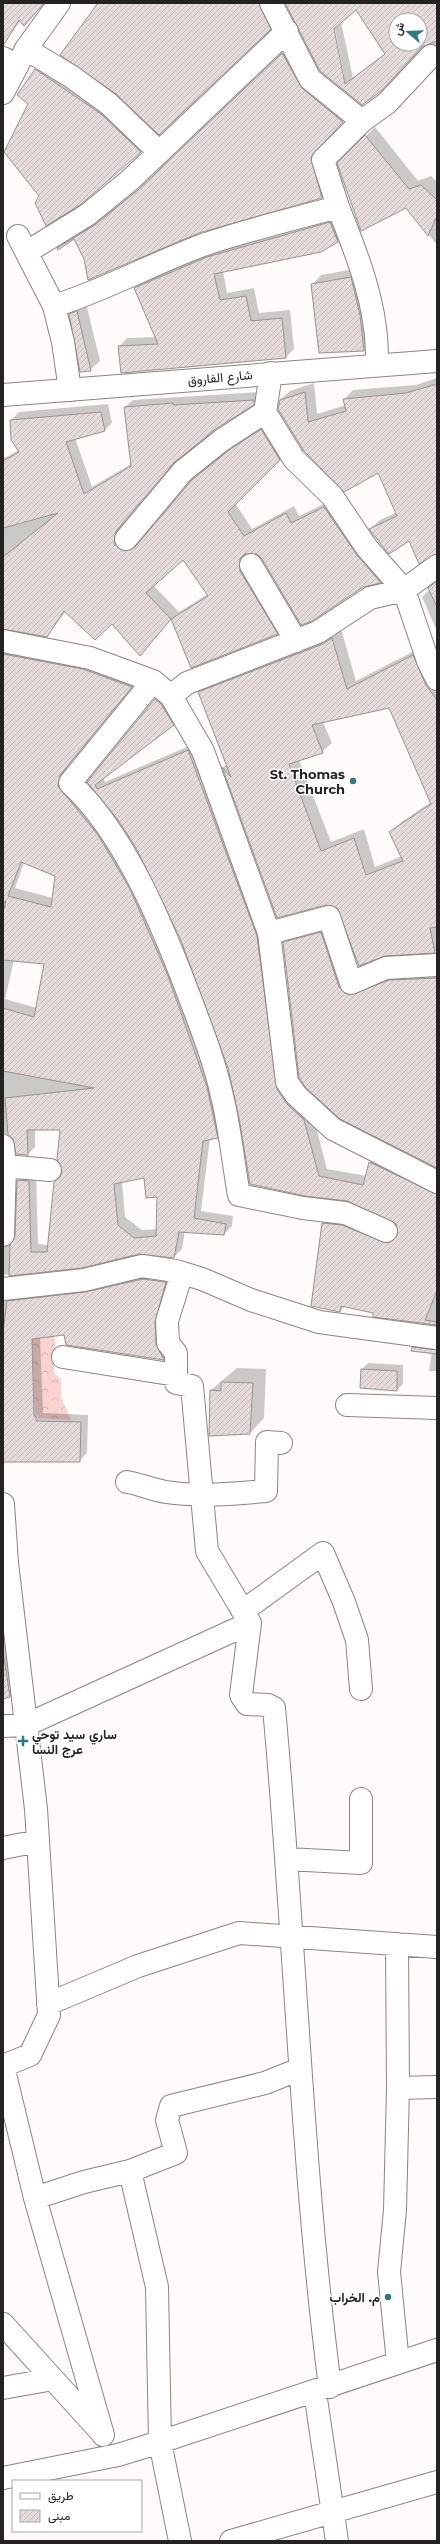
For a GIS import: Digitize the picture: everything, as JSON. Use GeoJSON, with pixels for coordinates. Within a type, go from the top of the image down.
{"type":"FeatureCollection","features":[{"type":"Feature","properties":{"kind":"street"},"geometry":{"type":"LineString","coordinates":[[3,93],[15,58],[59,3]]}},
{"type":"Feature","properties":{"kind":"street"},"geometry":{"type":"LineString","coordinates":[[271,3],[287,31],[310,79],[362,121]]}},
{"type":"Feature","properties":{"kind":"street"},"geometry":{"type":"LineString","coordinates":[[70,390],[63,342],[54,306],[22,244],[87,215],[130,180],[287,31]]}},
{"type":"Feature","properties":{"kind":"street"},"geometry":{"type":"LineString","coordinates":[[377,365],[375,327],[369,300],[357,257],[338,207],[324,160],[362,121],[387,103],[431,56]]}},
{"type":"Feature","properties":{"kind":"street"},"geometry":{"type":"LineString","coordinates":[[15,58],[79,81],[109,104],[160,152]]}},
{"type":"Feature","properties":{"kind":"street"},"geometry":{"type":"LineString","coordinates":[[54,306],[109,287],[153,265],[235,234],[338,207]]}},
{"type":"Feature","properties":{"kind":"street","name":"شارع الفاروق"},"geometry":{"type":"LineString","coordinates":[[3,395],[437,361]]}},
{"type":"Feature","properties":{"kind":"street"},"geometry":{"type":"LineString","coordinates":[[271,373],[265,412],[294,459],[332,496],[367,548],[404,590],[428,661],[437,679]]}},
{"type":"Feature","properties":{"kind":"street"},"geometry":{"type":"LineString","coordinates":[[126,539],[183,471],[222,440],[265,412]]}},
{"type":"Feature","properties":{"kind":"street"},"geometry":{"type":"LineString","coordinates":[[251,565],[296,641]]}},
{"type":"Feature","properties":{"kind":"street"},"geometry":{"type":"LineString","coordinates":[[171,696],[187,683],[318,632],[370,598],[404,590],[437,566]]}},
{"type":"Feature","properties":{"kind":"street"},"geometry":{"type":"LineString","coordinates":[[3,641],[74,653],[153,682],[171,696],[203,750],[269,932],[287,1082],[296,1095],[333,1129],[437,1182]]}},
{"type":"Feature","properties":{"kind":"street"},"geometry":{"type":"LineString","coordinates":[[153,682],[70,784],[88,799],[109,828],[166,934],[201,1026],[222,1095],[239,1195],[303,1208],[345,1213],[386,1231]]}},
{"type":"Feature","properties":{"kind":"street"},"geometry":{"type":"LineString","coordinates":[[269,932],[329,917],[351,983],[386,968],[437,965]]}},
{"type":"Feature","properties":{"kind":"street"},"geometry":{"type":"LineString","coordinates":[[3,1235],[4,1156],[50,1170]]}},
{"type":"Feature","properties":{"kind":"street"},"geometry":{"type":"LineString","coordinates":[[3,1289],[84,1280],[142,1266],[182,1273],[202,1279],[251,1300],[319,1322],[437,1338]]}},
{"type":"Feature","properties":{"kind":"street"},"geometry":{"type":"LineString","coordinates":[[182,1273],[167,1321],[168,1343],[176,1353],[176,1382],[192,1386],[207,1551],[246,1617],[241,1695],[247,1704],[268,1705],[274,1708],[288,1859],[300,2069],[320,2312],[322,2390],[332,2511],[337,2541]]}},
{"type":"Feature","properties":{"kind":"street"},"geometry":{"type":"LineString","coordinates":[[63,1357],[176,1375]]}},
{"type":"Feature","properties":{"kind":"street"},"geometry":{"type":"LineString","coordinates":[[347,1405],[437,1408]]}},
{"type":"Feature","properties":{"kind":"street"},"geometry":{"type":"LineString","coordinates":[[127,1482],[145,1485],[165,1492],[203,1495],[266,1491],[267,1442],[282,1443]]}},
{"type":"Feature","properties":{"kind":"street"},"geometry":{"type":"LineString","coordinates":[[3,1504],[7,1563],[38,1841],[49,2015],[30,2056],[3,2066],[35,2198],[103,2435]]}},
{"type":"Feature","properties":{"kind":"street"},"geometry":{"type":"LineString","coordinates":[[3,1726],[26,1725],[246,1617],[323,1553],[344,1602],[357,1640],[361,1689]]}},
{"type":"Feature","properties":{"kind":"street"},"geometry":{"type":"LineString","coordinates":[[288,1859],[361,1863],[361,1799]]}},
{"type":"Feature","properties":{"kind":"street"},"geometry":{"type":"LineString","coordinates":[[3,1848],[38,1841]]}},
{"type":"Feature","properties":{"kind":"street"},"geometry":{"type":"LineString","coordinates":[[48,2004],[138,1966],[239,1933],[437,1947]]}},
{"type":"Feature","properties":{"kind":"street"},"geometry":{"type":"LineString","coordinates":[[397,1944],[398,2088],[395,2210],[389,2272],[398,2363]]}},
{"type":"Feature","properties":{"kind":"street"},"geometry":{"type":"LineString","coordinates":[[35,2198],[84,2182],[130,2171],[176,2153],[166,2120],[171,2106],[265,2083],[300,2069]]}},
{"type":"Feature","properties":{"kind":"street"},"geometry":{"type":"LineString","coordinates":[[398,2088],[437,2087]]}},
{"type":"Feature","properties":{"kind":"street"},"geometry":{"type":"LineString","coordinates":[[130,2171],[157,2287],[160,2442],[180,2541]]}},
{"type":"Feature","properties":{"kind":"street"},"geometry":{"type":"LineString","coordinates":[[3,2324],[103,2435],[118,2454]]}},
{"type":"Feature","properties":{"kind":"street"},"geometry":{"type":"LineString","coordinates":[[3,2478],[118,2454],[160,2442],[322,2390],[437,2350]]}},
{"type":"Feature","properties":{"kind":"street"},"geometry":{"type":"LineString","coordinates":[[3,2388],[53,2379]]}},
{"type":"Feature","properties":{"kind":"street"},"geometry":{"type":"LineString","coordinates":[[231,2541],[437,2482]]}},
{"type":"Feature","properties":{"kind":"green space"},"geometry":{"type":"Polygon","coordinates":[[[30,1304],[55,1339],[54,1373],[61,1380],[61,1397],[71,1420],[38,1418],[35,1414],[30,1304]]]}},
{"type":"Feature","properties":{"kind":"building"},"geometry":{"type":"Polygon","coordinates":[[[3,3],[44,3],[24,26],[19,20],[3,46],[3,3]]]}},
{"type":"Feature","properties":{"kind":"building"},"geometry":{"type":"Polygon","coordinates":[[[98,3],[259,3],[271,29],[159,135],[116,94],[60,55],[98,3]]]}},
{"type":"Feature","properties":{"kind":"building"},"geometry":{"type":"Polygon","coordinates":[[[285,3],[437,3],[437,41],[428,45],[428,12],[388,12],[388,52],[417,52],[382,90],[362,105],[320,71],[285,3]],[[356,10],[334,29],[345,84],[385,54],[356,10]]]}},
{"type":"Feature","properties":{"kind":"building"},"geometry":{"type":"Polygon","coordinates":[[[282,53],[302,88],[343,122],[311,157],[322,198],[199,233],[88,280],[84,259],[74,239],[58,250],[57,248],[95,225],[138,190],[282,53]]]}},
{"type":"Feature","properties":{"kind":"building"},"geometry":{"type":"Polygon","coordinates":[[[35,69],[101,114],[141,152],[80,205],[46,226],[35,203],[39,196],[4,152],[28,104],[17,95],[35,69]]]}},
{"type":"Feature","properties":{"kind":"building"},"geometry":{"type":"Polygon","coordinates":[[[365,135],[409,189],[421,185],[437,200],[437,216],[428,236],[406,208],[361,231],[337,163],[365,135]]]}},
{"type":"Feature","properties":{"kind":"building"},"geometry":{"type":"Polygon","coordinates":[[[330,222],[338,242],[321,252],[214,274],[220,300],[246,296],[251,321],[282,318],[286,358],[121,373],[118,346],[158,344],[134,288],[207,257],[330,222]]]}},
{"type":"Feature","properties":{"kind":"building"},"geometry":{"type":"Polygon","coordinates":[[[351,277],[360,315],[364,351],[319,353],[311,284],[351,277]]]}},
{"type":"Feature","properties":{"kind":"building"},"geometry":{"type":"Polygon","coordinates":[[[77,311],[91,371],[80,372],[69,314],[77,311]]]}},
{"type":"Feature","properties":{"kind":"building"},"geometry":{"type":"Polygon","coordinates":[[[437,384],[437,554],[419,564],[409,541],[389,554],[369,529],[397,516],[378,473],[344,492],[304,451],[278,409],[280,400],[305,392],[308,422],[346,411],[343,399],[406,393],[437,384]]]}},
{"type":"Feature","properties":{"kind":"building"},"geometry":{"type":"Polygon","coordinates":[[[254,400],[254,405],[214,430],[174,463],[116,531],[114,544],[124,551],[135,547],[192,480],[229,450],[261,429],[280,460],[228,512],[244,536],[286,513],[291,523],[324,507],[357,555],[381,583],[363,587],[312,621],[301,625],[262,559],[257,554],[245,554],[240,559],[240,571],[278,634],[191,668],[171,619],[140,656],[112,624],[95,640],[64,611],[47,637],[3,629],[3,557],[58,513],[3,528],[3,461],[19,452],[11,440],[10,420],[101,412],[105,431],[66,442],[84,494],[131,466],[124,407],[173,403],[173,405],[254,400]],[[183,560],[146,593],[171,619],[208,596],[183,560]]]}},
{"type":"Feature","properties":{"kind":"building"},"geometry":{"type":"Polygon","coordinates":[[[437,581],[437,607],[428,588],[437,581]]]}},
{"type":"Feature","properties":{"kind":"building"},"geometry":{"type":"Polygon","coordinates":[[[332,638],[347,689],[413,655],[426,685],[437,700],[437,927],[430,928],[435,953],[385,956],[359,966],[337,908],[326,905],[277,918],[222,767],[231,777],[198,692],[323,644],[332,638]],[[389,708],[312,725],[323,753],[289,764],[321,851],[354,838],[366,875],[403,861],[389,832],[431,804],[389,708]]]}},
{"type":"Feature","properties":{"kind":"building"},"geometry":{"type":"Polygon","coordinates":[[[3,654],[83,669],[132,687],[60,775],[58,786],[98,835],[130,889],[168,976],[207,1087],[218,1138],[203,1141],[194,1218],[226,1224],[224,1235],[179,1232],[174,1258],[139,1254],[82,1268],[9,1276],[10,1245],[15,1235],[17,1180],[29,1181],[31,1252],[47,1252],[54,1182],[60,1177],[62,1171],[57,1159],[60,1130],[27,1130],[28,1155],[16,1154],[13,1139],[8,1135],[5,1098],[94,1088],[3,1071],[3,1008],[34,1017],[44,964],[3,960],[3,913],[6,901],[3,904],[3,654]],[[21,862],[8,896],[51,907],[55,876],[21,862]],[[144,1178],[114,1184],[118,1225],[134,1238],[156,1236],[157,1197],[146,1198],[144,1178]]]}},
{"type":"Feature","properties":{"kind":"building"},"geometry":{"type":"Polygon","coordinates":[[[155,699],[161,704],[174,725],[95,785],[97,789],[188,750],[257,936],[277,1089],[287,1104],[304,1120],[319,1176],[363,1185],[369,1162],[437,1194],[437,1291],[425,1320],[437,1322],[437,1325],[373,1317],[373,1313],[341,1306],[340,1312],[311,1306],[322,1223],[342,1225],[387,1243],[397,1236],[396,1224],[347,1201],[305,1196],[250,1184],[239,1118],[228,1068],[180,938],[136,848],[118,820],[87,782],[155,699]]]}},
{"type":"Feature","properties":{"kind":"building"},"geometry":{"type":"Polygon","coordinates":[[[321,932],[339,987],[349,995],[389,980],[437,978],[437,1168],[340,1119],[305,1087],[299,1077],[283,942],[321,932]]]}},
{"type":"Feature","properties":{"kind":"building"},"geometry":{"type":"Polygon","coordinates":[[[143,1279],[166,1282],[155,1322],[156,1344],[164,1360],[66,1345],[64,1335],[32,1339],[34,1416],[36,1416],[36,1421],[81,1422],[80,1462],[3,1462],[3,1331],[7,1301],[85,1292],[143,1279]]]}},
{"type":"Feature","properties":{"kind":"building"},"geometry":{"type":"Polygon","coordinates":[[[412,1347],[437,1350],[437,1354],[411,1351],[412,1347]]]}},
{"type":"Feature","properties":{"kind":"building"},"geometry":{"type":"Polygon","coordinates":[[[361,1369],[397,1371],[397,1391],[360,1388],[361,1369]]]}},
{"type":"Feature","properties":{"kind":"building"},"geometry":{"type":"Polygon","coordinates":[[[221,1382],[253,1383],[250,1434],[209,1436],[210,1390],[221,1391],[221,1382]]]}},
{"type":"Feature","properties":{"kind":"building"},"geometry":{"type":"Polygon","coordinates":[[[3,1651],[10,1697],[3,1699],[3,1651]]]}},
{"type":"Feature","properties":{"kind":"place","name":"St. Thomas Church"},"geometry":{"type":"Point","coordinates":[353,781]}},
{"type":"Feature","properties":{"kind":"place","name":"ساري سيد توحي عرج النسا"},"geometry":{"type":"Point","coordinates":[23,1741]}},
{"type":"Feature","properties":{"kind":"place","name":"م. الخراب"},"geometry":{"type":"Point","coordinates":[388,2297]}}]}
